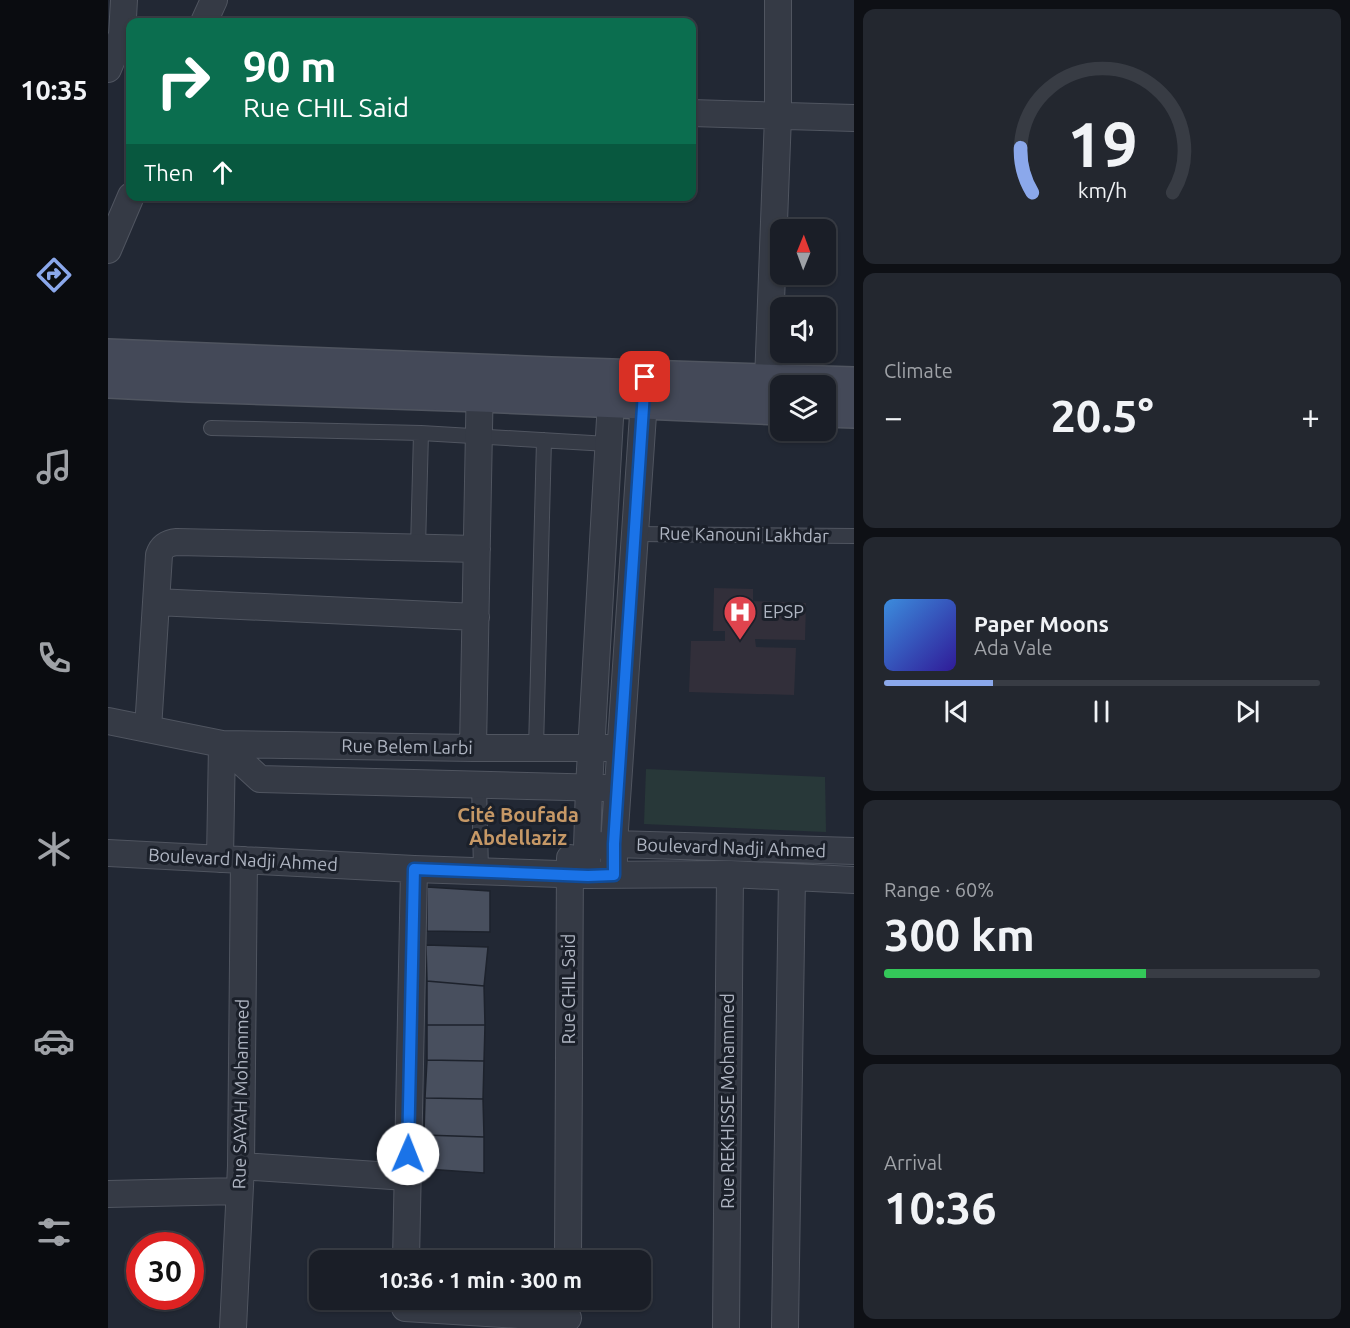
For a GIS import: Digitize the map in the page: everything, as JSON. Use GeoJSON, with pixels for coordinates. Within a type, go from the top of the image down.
{"type":"FeatureCollection","features":[{"type":"Feature","properties":{"kind":"main road"},"geometry":{"type":"LineString","coordinates":[[108,356],[480,383],[770,394]]}},
{"type":"Feature","properties":{"kind":"main road"},"geometry":{"type":"LineString","coordinates":[[108,381],[189,385],[480,383]]}},
{"type":"Feature","properties":{"kind":"main road"},"geometry":{"type":"LineString","coordinates":[[836,386],[854,384]]}},
{"type":"Feature","properties":{"kind":"main road"},"geometry":{"type":"LineString","coordinates":[[836,410],[854,411]]}},
{"type":"Feature","properties":{"kind":"street"},"geometry":{"type":"LineString","coordinates":[[108,68],[122,35],[124,0]]}},
{"type":"Feature","properties":{"kind":"street"},"geometry":{"type":"LineString","coordinates":[[206,18],[214,0]]}},
{"type":"Feature","properties":{"kind":"street"},"geometry":{"type":"LineString","coordinates":[[774,375],[778,0]]}},
{"type":"Feature","properties":{"kind":"street"},"geometry":{"type":"LineString","coordinates":[[696,113],[854,118]]}},
{"type":"Feature","properties":{"kind":"street"},"geometry":{"type":"LineString","coordinates":[[108,250],[128,201]]}},
{"type":"Feature","properties":{"kind":"street"},"geometry":{"type":"LineString","coordinates":[[473,748],[480,383]]}},
{"type":"Feature","properties":{"kind":"street","name":"Rue CHIL Said"},"geometry":{"type":"LineString","coordinates":[[568,1250],[579,864],[592,748],[610,388]]}},
{"type":"Feature","properties":{"kind":"street"},"geometry":{"type":"LineString","coordinates":[[614,875],[617,788],[644,390]]}},
{"type":"Feature","properties":{"kind":"street"},"geometry":{"type":"LineString","coordinates":[[148,729],[159,555],[162,548],[169,543],[477,549]]}},
{"type":"Feature","properties":{"kind":"street"},"geometry":{"type":"LineString","coordinates":[[156,602],[476,617]]}},
{"type":"Feature","properties":{"kind":"street","name":"Rue Belem Larbi"},"geometry":{"type":"LineString","coordinates":[[108,722],[222,744],[620,748]]}},
{"type":"Feature","properties":{"kind":"street"},"geometry":{"type":"LineString","coordinates":[[222,744],[260,779],[617,788]]}},
{"type":"Feature","properties":{"kind":"street","name":"Rue SAYAH Mohammed"},"geometry":{"type":"LineString","coordinates":[[222,744],[232,860],[240,1178],[233,1328]]}},
{"type":"Feature","properties":{"kind":"street","name":"Boulevard Nadji Ahmed"},"geometry":{"type":"LineString","coordinates":[[481,871],[544,874],[579,864],[614,844],[854,851]]}},
{"type":"Feature","properties":{"kind":"street","name":"Boulevard Nadji Ahmed"},"geometry":{"type":"LineString","coordinates":[[108,854],[414,869]]}},
{"type":"Feature","properties":{"kind":"street"},"geometry":{"type":"LineString","coordinates":[[579,864],[614,875],[730,874],[854,880]]}},
{"type":"Feature","properties":{"kind":"street"},"geometry":{"type":"LineString","coordinates":[[406,1250],[414,869],[481,871]]}},
{"type":"Feature","properties":{"kind":"street","name":"Rue REKHISSE Mohammed"},"geometry":{"type":"LineString","coordinates":[[726,1328],[730,874]]}},
{"type":"Feature","properties":{"kind":"street"},"geometry":{"type":"LineString","coordinates":[[785,1328],[792,877]]}},
{"type":"Feature","properties":{"kind":"street"},"geometry":{"type":"LineString","coordinates":[[108,1194],[240,1178],[407,1178]]}},
{"type":"Feature","properties":{"kind":"street"},"geometry":{"type":"LineString","coordinates":[[405,1312],[568,1315]]}},
{"type":"Feature","properties":{"kind":"lane"},"geometry":{"type":"LineString","coordinates":[[211,428],[421,433],[608,444]]}},
{"type":"Feature","properties":{"kind":"lane"},"geometry":{"type":"LineString","coordinates":[[418,548],[421,433]]}},
{"type":"Feature","properties":{"kind":"lane"},"geometry":{"type":"LineString","coordinates":[[536,748],[544,440]]}},
{"type":"Feature","properties":{"kind":"lane","name":"Rue Kanouni Lakhdar"},"geometry":{"type":"LineString","coordinates":[[635,534],[854,536]]}},
{"type":"Feature","properties":{"kind":"lane"},"geometry":{"type":"LineString","coordinates":[[479,784],[481,871]]}},
{"type":"Feature","properties":{"kind":"shaded area","name":"EPSP"},"geometry":{"type":"Polygon","coordinates":[[[714,588],[753,589],[753,601],[806,603],[805,640],[755,639],[756,647],[796,648],[794,695],[689,692],[691,641],[725,641],[725,631],[713,631],[714,588]]]}},
{"type":"Feature","properties":{"kind":"shaded area"},"geometry":{"type":"Polygon","coordinates":[[[646,769],[825,777],[826,832],[644,824],[646,769]]]}},
{"type":"Feature","properties":{"kind":"building"},"geometry":{"type":"Polygon","coordinates":[[[427,887],[490,891],[490,932],[427,931],[427,887]]]}},
{"type":"Feature","properties":{"kind":"building"},"geometry":{"type":"Polygon","coordinates":[[[426,945],[488,947],[484,986],[427,981],[426,945]]]}},
{"type":"Feature","properties":{"kind":"building"},"geometry":{"type":"Polygon","coordinates":[[[427,981],[484,986],[485,1025],[427,1025],[427,981]]]}},
{"type":"Feature","properties":{"kind":"building"},"geometry":{"type":"Polygon","coordinates":[[[427,1025],[485,1025],[484,1061],[427,1060],[427,1025]]]}},
{"type":"Feature","properties":{"kind":"building"},"geometry":{"type":"Polygon","coordinates":[[[427,1060],[484,1061],[483,1099],[425,1098],[427,1060]]]}},
{"type":"Feature","properties":{"kind":"building"},"geometry":{"type":"Polygon","coordinates":[[[425,1098],[483,1099],[484,1137],[424,1135],[425,1098]]]}},
{"type":"Feature","properties":{"kind":"building"},"geometry":{"type":"Polygon","coordinates":[[[424,1135],[484,1137],[484,1173],[426,1169],[424,1135]]]}},
{"type":"Feature","properties":{"kind":"place","name":"EPSP"},"geometry":{"type":"Point","coordinates":[740,641]}},
{"type":"Feature","properties":{"kind":"district","name":"Cité Boufada Abdellaziz"},"geometry":{"type":"Point","coordinates":[518,826]}},
{"type":"Feature","properties":{"kind":"route"},"geometry":{"type":"LineString","coordinates":[[408,1154],[414,869],[614,875],[614,844],[645,377]]}}]}
